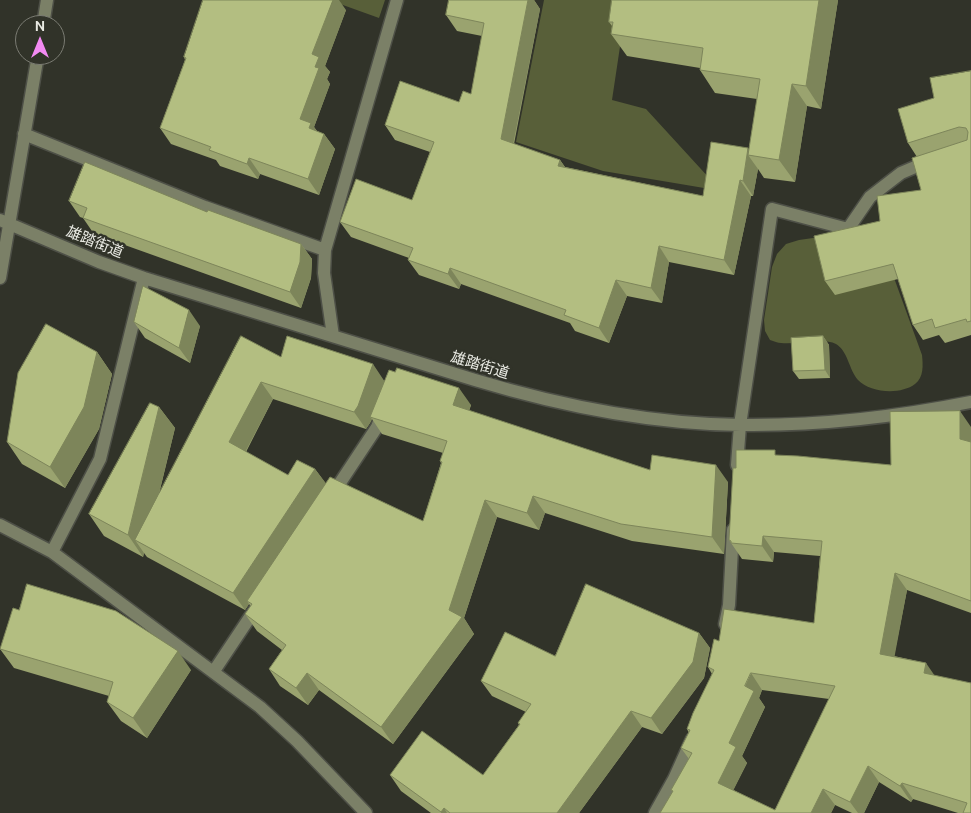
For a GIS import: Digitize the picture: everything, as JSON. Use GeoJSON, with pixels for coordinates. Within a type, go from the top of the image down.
{"type":"FeatureCollection","features":[{"type":"Feature","properties":{"kind":"street"},"geometry":{"type":"LineString","coordinates":[[45,15],[47,0]]}},
{"type":"Feature","properties":{"kind":"street"},"geometry":{"type":"LineString","coordinates":[[333,336],[324,273],[325,250],[397,0]]}},
{"type":"Feature","properties":{"kind":"street"},"geometry":{"type":"LineString","coordinates":[[0,278],[4,222],[24,134],[36,65]]}},
{"type":"Feature","properties":{"kind":"street"},"geometry":{"type":"LineString","coordinates":[[24,134],[205,207],[325,250]]}},
{"type":"Feature","properties":{"kind":"street"},"geometry":{"type":"LineString","coordinates":[[736,482],[740,425],[772,209],[848,229],[870,197],[901,173],[937,158]]}},
{"type":"Feature","properties":{"kind":"street","name":"雄踏街道"},"geometry":{"type":"LineString","coordinates":[[4,222],[99,262],[144,278],[333,336],[401,362],[523,394],[630,416],[740,425],[803,424],[905,413],[971,402]]}},
{"type":"Feature","properties":{"kind":"street"},"geometry":{"type":"LineString","coordinates":[[52,552],[100,459],[144,278]]}},
{"type":"Feature","properties":{"kind":"street"},"geometry":{"type":"LineString","coordinates":[[323,508],[378,427],[387,401]]}},
{"type":"Feature","properties":{"kind":"street"},"geometry":{"type":"LineString","coordinates":[[721,638],[729,605],[734,520]]}},
{"type":"Feature","properties":{"kind":"street"},"geometry":{"type":"LineString","coordinates":[[0,525],[52,552],[260,707],[297,741],[366,813]]}},
{"type":"Feature","properties":{"kind":"street"},"geometry":{"type":"LineString","coordinates":[[214,671],[263,598]]}},
{"type":"Feature","properties":{"kind":"street"},"geometry":{"type":"LineString","coordinates":[[655,813],[674,779],[695,731]]}},
{"type":"Feature","properties":{"kind":"green space"},"geometry":{"type":"Polygon","coordinates":[[[329,0],[385,0],[379,18],[329,0]]]}},
{"type":"Feature","properties":{"kind":"green space"},"geometry":{"type":"Polygon","coordinates":[[[544,0],[627,0],[612,100],[646,109],[711,180],[710,189],[603,171],[516,142],[544,0]]]}},
{"type":"Feature","properties":{"kind":"green space"},"geometry":{"type":"Polygon","coordinates":[[[841,234],[885,253],[922,355],[923,367],[920,378],[909,388],[886,391],[870,388],[858,380],[843,351],[836,344],[824,341],[780,343],[770,340],[765,331],[764,320],[772,267],[777,254],[786,244],[799,240],[841,234]]]}},
{"type":"Feature","properties":{"kind":"building"},"geometry":{"type":"Polygon","coordinates":[[[203,0],[333,0],[312,54],[319,57],[315,67],[319,68],[300,119],[311,123],[309,128],[324,134],[308,179],[249,158],[247,164],[209,150],[211,147],[160,128],[186,58],[184,57],[203,0]]]}},
{"type":"Feature","properties":{"kind":"building"},"geometry":{"type":"Polygon","coordinates":[[[449,0],[528,0],[501,139],[560,160],[558,166],[703,196],[711,142],[748,148],[743,181],[740,180],[724,260],[659,246],[651,288],[616,280],[599,328],[564,315],[566,310],[450,268],[448,274],[408,260],[413,248],[340,222],[356,179],[412,200],[434,142],[385,125],[400,81],[459,102],[463,91],[471,94],[484,23],[446,15],[449,0]]]}},
{"type":"Feature","properties":{"kind":"building"},"geometry":{"type":"Polygon","coordinates":[[[612,0],[819,0],[806,86],[792,84],[779,160],[748,155],[760,79],[700,70],[703,48],[611,34],[613,22],[609,22],[612,0]]]}},
{"type":"Feature","properties":{"kind":"building"},"geometry":{"type":"Polygon","coordinates":[[[971,71],[971,321],[967,322],[966,319],[935,328],[932,319],[913,325],[893,264],[825,281],[814,236],[880,221],[877,196],[921,190],[912,158],[967,140],[968,132],[966,128],[959,127],[908,143],[898,109],[934,98],[930,78],[971,71]]]}},
{"type":"Feature","properties":{"kind":"building"},"geometry":{"type":"Polygon","coordinates":[[[85,162],[207,212],[208,210],[301,244],[300,262],[290,292],[83,218],[87,208],[69,201],[85,162]]]}},
{"type":"Feature","properties":{"kind":"building"},"geometry":{"type":"Polygon","coordinates":[[[143,286],[189,310],[179,348],[134,322],[143,286]]]}},
{"type":"Feature","properties":{"kind":"building"},"geometry":{"type":"Polygon","coordinates":[[[46,324],[97,352],[84,407],[50,467],[7,442],[18,373],[46,324]]]}},
{"type":"Feature","properties":{"kind":"building"},"geometry":{"type":"Polygon","coordinates":[[[241,336],[281,357],[287,336],[373,364],[358,406],[354,412],[261,382],[229,442],[288,475],[297,460],[315,469],[233,593],[135,540],[241,336]]]}},
{"type":"Feature","properties":{"kind":"building"},"geometry":{"type":"Polygon","coordinates":[[[823,336],[825,370],[793,371],[791,338],[823,336]]]}},
{"type":"Feature","properties":{"kind":"building"},"geometry":{"type":"Polygon","coordinates":[[[397,368],[459,388],[453,405],[650,470],[652,455],[716,465],[712,537],[621,524],[533,496],[527,513],[485,500],[449,610],[462,617],[381,727],[307,673],[296,688],[269,669],[286,645],[245,614],[252,604],[247,601],[330,477],[423,521],[447,441],[370,417],[389,370],[395,372],[397,368]]]}},
{"type":"Feature","properties":{"kind":"building"},"geometry":{"type":"Polygon","coordinates":[[[150,403],[159,407],[128,535],[89,514],[150,403]]]}},
{"type":"Feature","properties":{"kind":"building"},"geometry":{"type":"Polygon","coordinates":[[[960,411],[960,439],[971,442],[971,601],[895,573],[880,654],[926,663],[924,673],[971,683],[971,813],[963,813],[967,803],[902,783],[900,786],[868,766],[850,802],[823,789],[811,813],[660,813],[692,753],[681,748],[690,730],[687,729],[693,713],[714,670],[708,667],[714,639],[719,641],[724,609],[814,623],[822,541],[763,536],[762,546],[731,543],[729,540],[733,468],[736,468],[736,450],[775,450],[775,455],[891,465],[890,412],[960,411]],[[751,673],[745,686],[754,691],[729,743],[736,747],[718,783],[775,810],[835,686],[751,673]]]}},
{"type":"Feature","properties":{"kind":"building"},"geometry":{"type":"Polygon","coordinates":[[[27,584],[116,611],[178,651],[133,718],[107,702],[113,682],[0,649],[13,608],[19,610],[27,584]]]}},
{"type":"Feature","properties":{"kind":"building"},"geometry":{"type":"Polygon","coordinates":[[[586,584],[699,633],[693,662],[651,718],[631,711],[557,813],[450,813],[444,808],[441,812],[390,775],[422,731],[483,775],[520,724],[518,723],[531,704],[481,681],[505,632],[555,656],[586,584]]]}}]}
